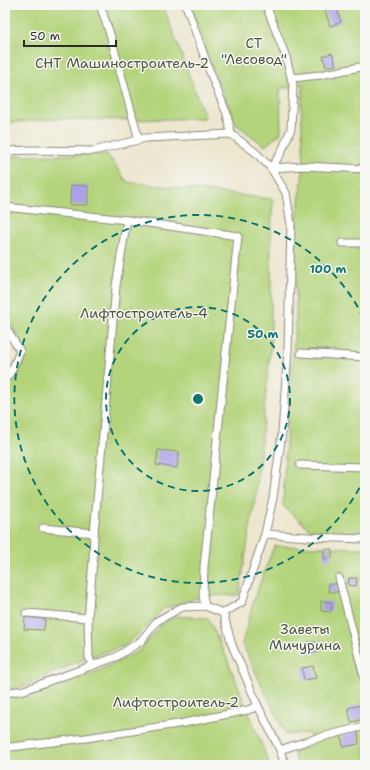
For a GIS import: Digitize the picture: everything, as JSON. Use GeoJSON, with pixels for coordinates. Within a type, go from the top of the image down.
{"type":"FeatureCollection","features":[{"type":"Feature","properties":{"kind":"lane"},"geometry":{"type":"LineString","coordinates":[[100,5],[110,34],[139,140]]}},
{"type":"Feature","properties":{"kind":"lane"},"geometry":{"type":"LineString","coordinates":[[186,5],[211,75],[227,114],[231,134]]}},
{"type":"Feature","properties":{"kind":"lane"},"geometry":{"type":"LineString","coordinates":[[266,5],[286,57],[293,85],[291,129],[281,153],[271,168]]}},
{"type":"Feature","properties":{"kind":"lane"},"geometry":{"type":"LineString","coordinates":[[292,78],[320,75],[365,66]]}},
{"type":"Feature","properties":{"kind":"lane"},"geometry":{"type":"LineString","coordinates":[[5,151],[93,151],[146,138],[231,134],[255,152],[271,168],[286,193],[291,225],[288,350],[282,433],[273,498],[265,534],[242,602],[223,613]]}},
{"type":"Feature","properties":{"kind":"lane"},"geometry":{"type":"LineString","coordinates":[[271,168],[304,166],[365,169]]}},
{"type":"Feature","properties":{"kind":"lane"},"geometry":{"type":"LineString","coordinates":[[5,207],[127,220],[238,236],[204,567],[203,596],[205,606]]}},
{"type":"Feature","properties":{"kind":"lane"},"geometry":{"type":"LineString","coordinates":[[92,666],[89,656],[88,618],[94,533],[116,286],[127,220]]}},
{"type":"Feature","properties":{"kind":"lane"},"geometry":{"type":"LineString","coordinates":[[342,243],[365,243]]}},
{"type":"Feature","properties":{"kind":"lane"},"geometry":{"type":"LineString","coordinates":[[5,326],[20,351],[8,377],[5,380]]}},
{"type":"Feature","properties":{"kind":"lane"},"geometry":{"type":"LineString","coordinates":[[301,353],[365,356]]}},
{"type":"Feature","properties":{"kind":"lane"},"geometry":{"type":"LineString","coordinates":[[300,465],[365,468]]}},
{"type":"Feature","properties":{"kind":"lane"},"geometry":{"type":"LineString","coordinates":[[43,528],[94,533]]}},
{"type":"Feature","properties":{"kind":"lane"},"geometry":{"type":"LineString","coordinates":[[265,534],[365,539]]}},
{"type":"Feature","properties":{"kind":"lane"},"geometry":{"type":"LineString","coordinates":[[339,578],[365,680]]}},
{"type":"Feature","properties":{"kind":"lane"},"geometry":{"type":"LineString","coordinates":[[5,693],[24,690],[116,657],[141,641],[157,621],[182,607],[205,606],[223,613]]}},
{"type":"Feature","properties":{"kind":"lane"},"geometry":{"type":"LineString","coordinates":[[26,613],[88,618]]}},
{"type":"Feature","properties":{"kind":"lane"},"geometry":{"type":"LineString","coordinates":[[223,613],[232,645],[258,706],[280,750],[285,765]]}},
{"type":"Feature","properties":{"kind":"lane"},"geometry":{"type":"LineString","coordinates":[[11,747],[86,738],[184,723],[248,710],[258,706]]}},
{"type":"Feature","properties":{"kind":"lane"},"geometry":{"type":"LineString","coordinates":[[280,750],[310,740],[365,726]]}},
{"type":"Feature","properties":{"kind":"green space","name":"СНТ Машиностроитель-2"},"geometry":{"type":"Polygon","coordinates":[[[5,5],[163,5],[205,118],[134,120],[57,119],[5,123],[5,5]]]}},
{"type":"Feature","properties":{"kind":"green space","name":"СТ \"Лесовод\""},"geometry":{"type":"Polygon","coordinates":[[[191,5],[365,5],[365,532],[313,532],[283,506],[285,456],[296,316],[295,233],[304,166],[301,107],[303,84],[280,89],[281,133],[265,146],[236,124],[204,48],[191,5]]]}},
{"type":"Feature","properties":{"kind":"green space","name":"Лифтостроитель-4"},"geometry":{"type":"Polygon","coordinates":[[[107,154],[127,182],[273,199],[271,234],[271,342],[256,493],[239,595],[203,596],[163,609],[142,631],[124,646],[89,657],[24,686],[5,690],[5,359],[16,376],[25,361],[24,351],[5,310],[5,156],[107,154]]]}},
{"type":"Feature","properties":{"kind":"green space","name":"Заветы Мичурина"},"geometry":{"type":"Polygon","coordinates":[[[274,546],[365,548],[365,765],[298,765],[293,752],[311,746],[309,733],[286,735],[242,644],[254,599],[274,546]]]}},
{"type":"Feature","properties":{"kind":"green space","name":"Лифтостроитель-2"},"geometry":{"type":"Polygon","coordinates":[[[176,616],[208,618],[225,654],[270,765],[5,765],[5,695],[37,690],[96,672],[139,651],[161,625],[176,616]]]}},
{"type":"Feature","properties":{"kind":"building"},"geometry":{"type":"Polygon","coordinates":[[[273,5],[283,5],[283,7],[274,9],[273,5]]]}},
{"type":"Feature","properties":{"kind":"building"},"geometry":{"type":"Polygon","coordinates":[[[336,6],[341,22],[330,26],[325,10],[336,6]]]}},
{"type":"Feature","properties":{"kind":"building"},"geometry":{"type":"Polygon","coordinates":[[[332,53],[336,65],[326,67],[323,56],[332,53]]]}},
{"type":"Feature","properties":{"kind":"building"},"geometry":{"type":"Polygon","coordinates":[[[71,185],[88,186],[88,205],[70,205],[71,185]]]}},
{"type":"Feature","properties":{"kind":"building"},"geometry":{"type":"Polygon","coordinates":[[[310,349],[326,349],[325,358],[309,357],[310,349]]]}},
{"type":"Feature","properties":{"kind":"building"},"geometry":{"type":"Polygon","coordinates":[[[158,450],[179,452],[177,468],[156,465],[158,450]]]}},
{"type":"Feature","properties":{"kind":"building"},"geometry":{"type":"Polygon","coordinates":[[[324,549],[332,549],[332,558],[324,559],[324,549]]]}},
{"type":"Feature","properties":{"kind":"building"},"geometry":{"type":"Polygon","coordinates":[[[349,578],[357,578],[356,586],[348,585],[349,578]]]}},
{"type":"Feature","properties":{"kind":"building"},"geometry":{"type":"Polygon","coordinates":[[[328,584],[337,584],[338,592],[329,592],[328,584]]]}},
{"type":"Feature","properties":{"kind":"building"},"geometry":{"type":"Polygon","coordinates":[[[321,601],[332,602],[331,612],[321,611],[321,601]]]}},
{"type":"Feature","properties":{"kind":"building"},"geometry":{"type":"Polygon","coordinates":[[[25,617],[45,619],[44,630],[24,629],[25,617]]]}},
{"type":"Feature","properties":{"kind":"building"},"geometry":{"type":"Polygon","coordinates":[[[365,637],[365,654],[360,639],[365,637]]]}},
{"type":"Feature","properties":{"kind":"building"},"geometry":{"type":"Polygon","coordinates":[[[306,642],[319,642],[319,652],[307,653],[306,642]]]}},
{"type":"Feature","properties":{"kind":"building"},"geometry":{"type":"Polygon","coordinates":[[[313,666],[316,678],[304,680],[302,668],[313,666]]]}},
{"type":"Feature","properties":{"kind":"building"},"geometry":{"type":"Polygon","coordinates":[[[365,704],[365,719],[351,722],[348,708],[365,704]]]}},
{"type":"Feature","properties":{"kind":"building"},"geometry":{"type":"Polygon","coordinates":[[[358,732],[359,744],[343,747],[341,734],[358,732]]]}}]}
